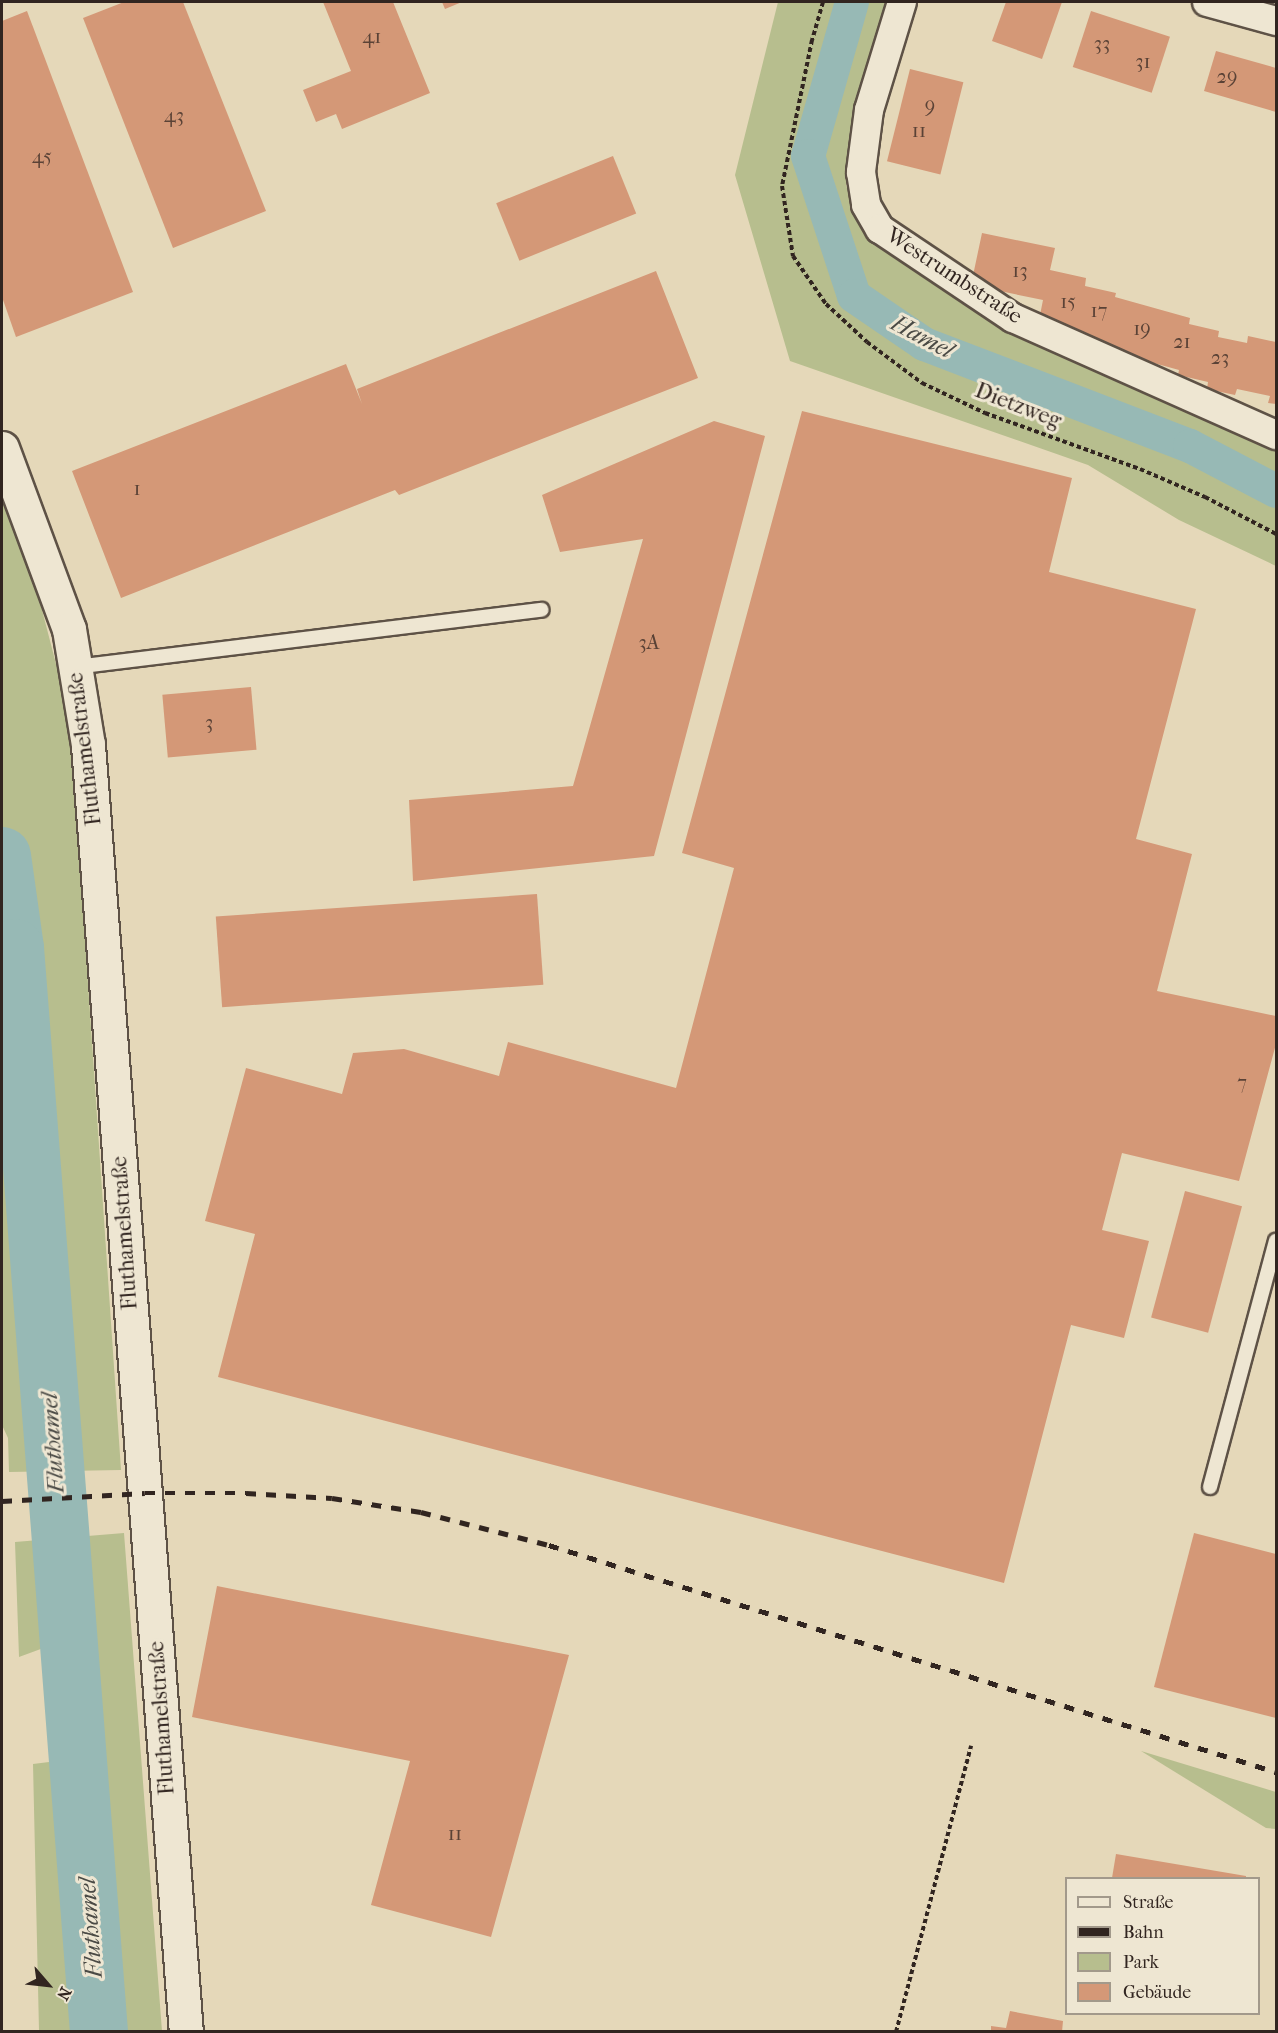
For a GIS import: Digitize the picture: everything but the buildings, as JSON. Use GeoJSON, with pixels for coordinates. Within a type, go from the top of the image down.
{"type":"FeatureCollection","features":[{"type":"Feature","properties":{"kind":"main road","name":"Fluthamelstraße"},"geometry":{"type":"LineString","coordinates":[[2,448],[69,629],[88,745],[186,2031]]}},
{"type":"Feature","properties":{"kind":"street","name":"Westrumbstraße"},"geometry":{"type":"LineString","coordinates":[[902,2],[869,110],[861,172],[866,205],[880,229],[1013,318],[1276,435]]}},
{"type":"Feature","properties":{"kind":"street"},"geometry":{"type":"LineString","coordinates":[[1207,2],[1276,21]]}},
{"type":"Feature","properties":{"kind":"lane"},"geometry":{"type":"LineString","coordinates":[[75,667],[543,610]]}},
{"type":"Feature","properties":{"kind":"lane"},"geometry":{"type":"LineString","coordinates":[[1210,1487],[1276,1241]]}},
{"type":"Feature","properties":{"kind":"path","name":"Dietzweg"},"geometry":{"type":"LineString","coordinates":[[823,2],[812,40],[782,186],[793,256],[826,304],[867,342],[922,383],[985,413],[1140,469],[1205,497],[1276,534]]}},
{"type":"Feature","properties":{"kind":"path"},"geometry":{"type":"LineString","coordinates":[[896,2031],[971,1746]]}},
{"type":"Feature","properties":{"kind":"green space"},"geometry":{"type":"Polygon","coordinates":[[[778,2],[891,2],[857,113],[846,185],[857,219],[881,245],[1276,443],[1276,566],[1179,520],[1088,465],[790,361],[735,175],[778,2]]]}},
{"type":"Feature","properties":{"kind":"green space"},"geometry":{"type":"Polygon","coordinates":[[[2,499],[34,579],[70,718],[121,1470],[9,1472],[8,1438],[2,1425],[2,499]]]}},
{"type":"Feature","properties":{"kind":"green space"},"geometry":{"type":"Polygon","coordinates":[[[124,1533],[162,2031],[39,2031],[33,1764],[57,1761],[46,1694],[61,1679],[57,1643],[19,1657],[15,1542],[124,1533]]]}},
{"type":"Feature","properties":{"kind":"green space"},"geometry":{"type":"Polygon","coordinates":[[[1141,1751],[1276,1792],[1276,1829],[1266,1828],[1141,1751]]]}},
{"type":"Feature","properties":{"kind":"waterway","name":"Hamel"},"geometry":{"type":"LineString","coordinates":[[852,2],[808,156],[854,296],[924,344],[1190,446],[1276,491]]}},
{"type":"Feature","properties":{"kind":"waterway","name":"Fluthamel"},"geometry":{"type":"LineString","coordinates":[[2,856],[15,948],[99,2032]]}},
{"type":"Feature","properties":{"kind":"railway"},"geometry":{"type":"LineString","coordinates":[[2,1501],[145,1493],[246,1493],[332,1498],[421,1512],[549,1545],[1276,1772]]}}]}
